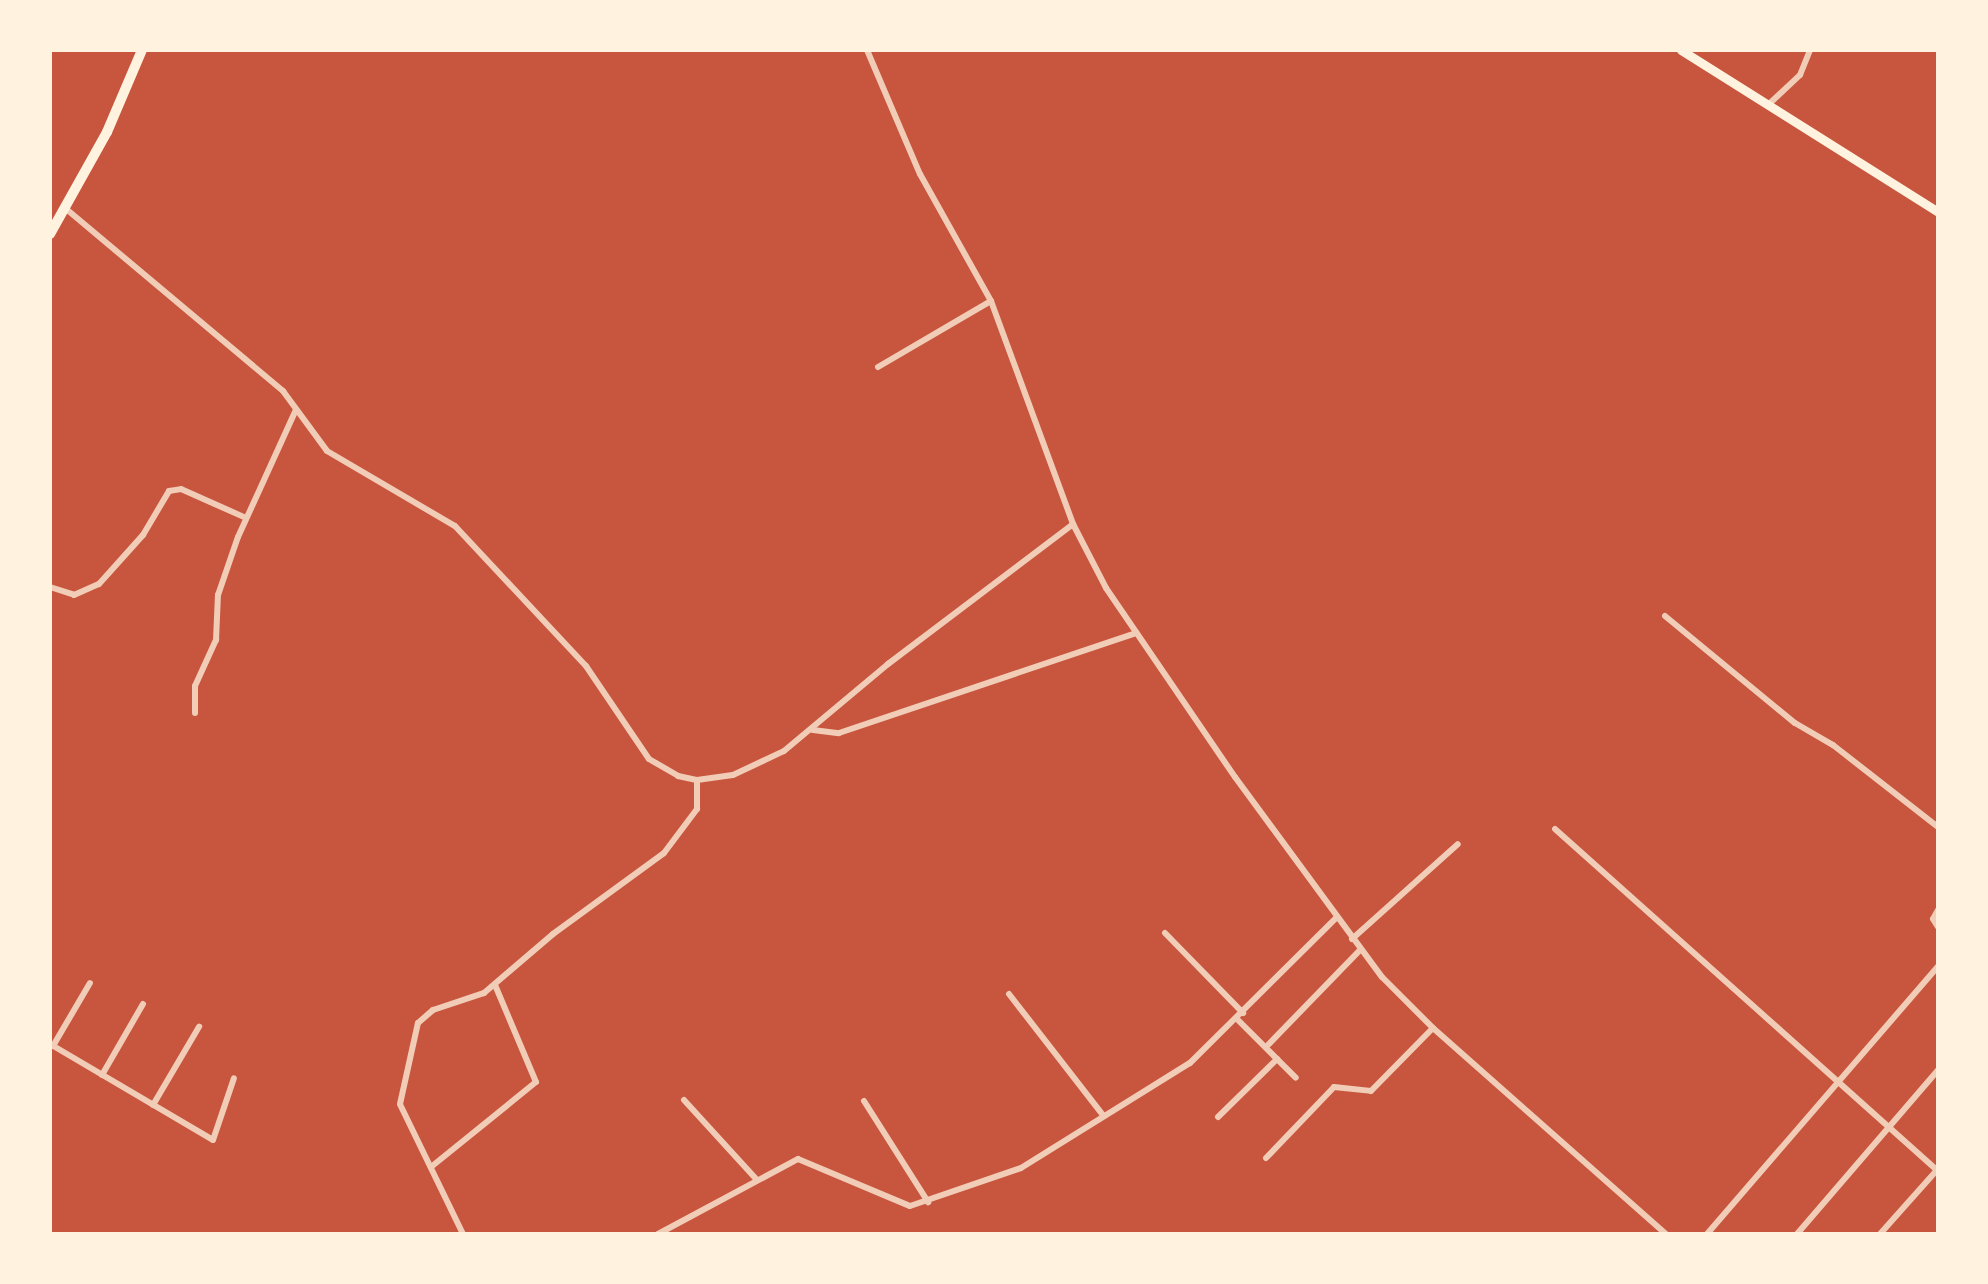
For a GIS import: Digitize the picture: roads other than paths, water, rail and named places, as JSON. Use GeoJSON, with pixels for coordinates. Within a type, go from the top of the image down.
{"type":"FeatureCollection","features":[{"type":"Feature","properties":{"kind":"highway"},"geometry":{"type":"LineString","coordinates":[[50,234],[107,132],[142,50]]}},
{"type":"Feature","properties":{"kind":"main road"},"geometry":{"type":"LineString","coordinates":[[1681,50],[1938,212]]}},
{"type":"Feature","properties":{"kind":"street"},"geometry":{"type":"LineString","coordinates":[[866,50],[920,174],[990,301],[1093,566],[1138,634],[1360,950],[1433,1028],[1666,1234]]}},
{"type":"Feature","properties":{"kind":"street"},"geometry":{"type":"LineString","coordinates":[[1768,105],[1800,75],[1810,50]]}},
{"type":"Feature","properties":{"kind":"street"},"geometry":{"type":"LineString","coordinates":[[65,208],[282,390],[327,451],[456,526],[575,653],[649,760],[663,770],[696,780],[733,775],[764,762],[812,730],[888,664],[1074,524]]}},
{"type":"Feature","properties":{"kind":"street"},"geometry":{"type":"LineString","coordinates":[[878,367],[990,301]]}},
{"type":"Feature","properties":{"kind":"street"},"geometry":{"type":"LineString","coordinates":[[195,713],[197,680],[216,640],[218,595],[246,518],[297,408]]}},
{"type":"Feature","properties":{"kind":"street"},"geometry":{"type":"LineString","coordinates":[[50,587],[74,595],[99,584],[143,536],[170,491],[181,489],[246,518]]}},
{"type":"Feature","properties":{"kind":"street"},"geometry":{"type":"LineString","coordinates":[[1665,616],[1794,723],[1833,746],[1938,827]]}},
{"type":"Feature","properties":{"kind":"street"},"geometry":{"type":"LineString","coordinates":[[812,730],[839,733],[1138,634]]}},
{"type":"Feature","properties":{"kind":"street"},"geometry":{"type":"LineString","coordinates":[[463,1234],[400,1104],[414,1032],[434,1010],[475,998],[495,985],[553,934],[664,853],[697,809],[696,780]]}},
{"type":"Feature","properties":{"kind":"street"},"geometry":{"type":"LineString","coordinates":[[1555,829],[1938,1170],[1880,1234]]}},
{"type":"Feature","properties":{"kind":"street"},"geometry":{"type":"LineString","coordinates":[[1352,939],[1458,844]]}},
{"type":"Feature","properties":{"kind":"street"},"geometry":{"type":"LineString","coordinates":[[1938,910],[1933,919],[1938,927]]}},
{"type":"Feature","properties":{"kind":"street"},"geometry":{"type":"LineString","coordinates":[[664,1232],[793,1160],[805,1159],[904,1204],[928,1202],[1021,1168],[1190,1063],[1337,918]]}},
{"type":"Feature","properties":{"kind":"street"},"geometry":{"type":"LineString","coordinates":[[1165,933],[1296,1078]]}},
{"type":"Feature","properties":{"kind":"street"},"geometry":{"type":"LineString","coordinates":[[1266,1048],[1360,950]]}},
{"type":"Feature","properties":{"kind":"street"},"geometry":{"type":"LineString","coordinates":[[1707,1234],[1840,1085],[1938,966]]}},
{"type":"Feature","properties":{"kind":"street"},"geometry":{"type":"LineString","coordinates":[[90,983],[52,1044],[213,1140],[234,1078]]}},
{"type":"Feature","properties":{"kind":"street"},"geometry":{"type":"LineString","coordinates":[[431,1167],[536,1082],[495,985]]}},
{"type":"Feature","properties":{"kind":"street"},"geometry":{"type":"LineString","coordinates":[[1008,994],[1103,1115]]}},
{"type":"Feature","properties":{"kind":"street"},"geometry":{"type":"LineString","coordinates":[[102,1075],[143,1004]]}},
{"type":"Feature","properties":{"kind":"street"},"geometry":{"type":"LineString","coordinates":[[152,1105],[199,1028]]}},
{"type":"Feature","properties":{"kind":"street"},"geometry":{"type":"LineString","coordinates":[[1266,1158],[1334,1087],[1372,1091],[1433,1028]]}},
{"type":"Feature","properties":{"kind":"street"},"geometry":{"type":"LineString","coordinates":[[1218,1118],[1277,1059]]}},
{"type":"Feature","properties":{"kind":"street"},"geometry":{"type":"LineString","coordinates":[[1797,1234],[1938,1070]]}},
{"type":"Feature","properties":{"kind":"street"},"geometry":{"type":"LineString","coordinates":[[684,1100],[757,1180]]}},
{"type":"Feature","properties":{"kind":"street"},"geometry":{"type":"LineString","coordinates":[[864,1102],[928,1202]]}}]}
